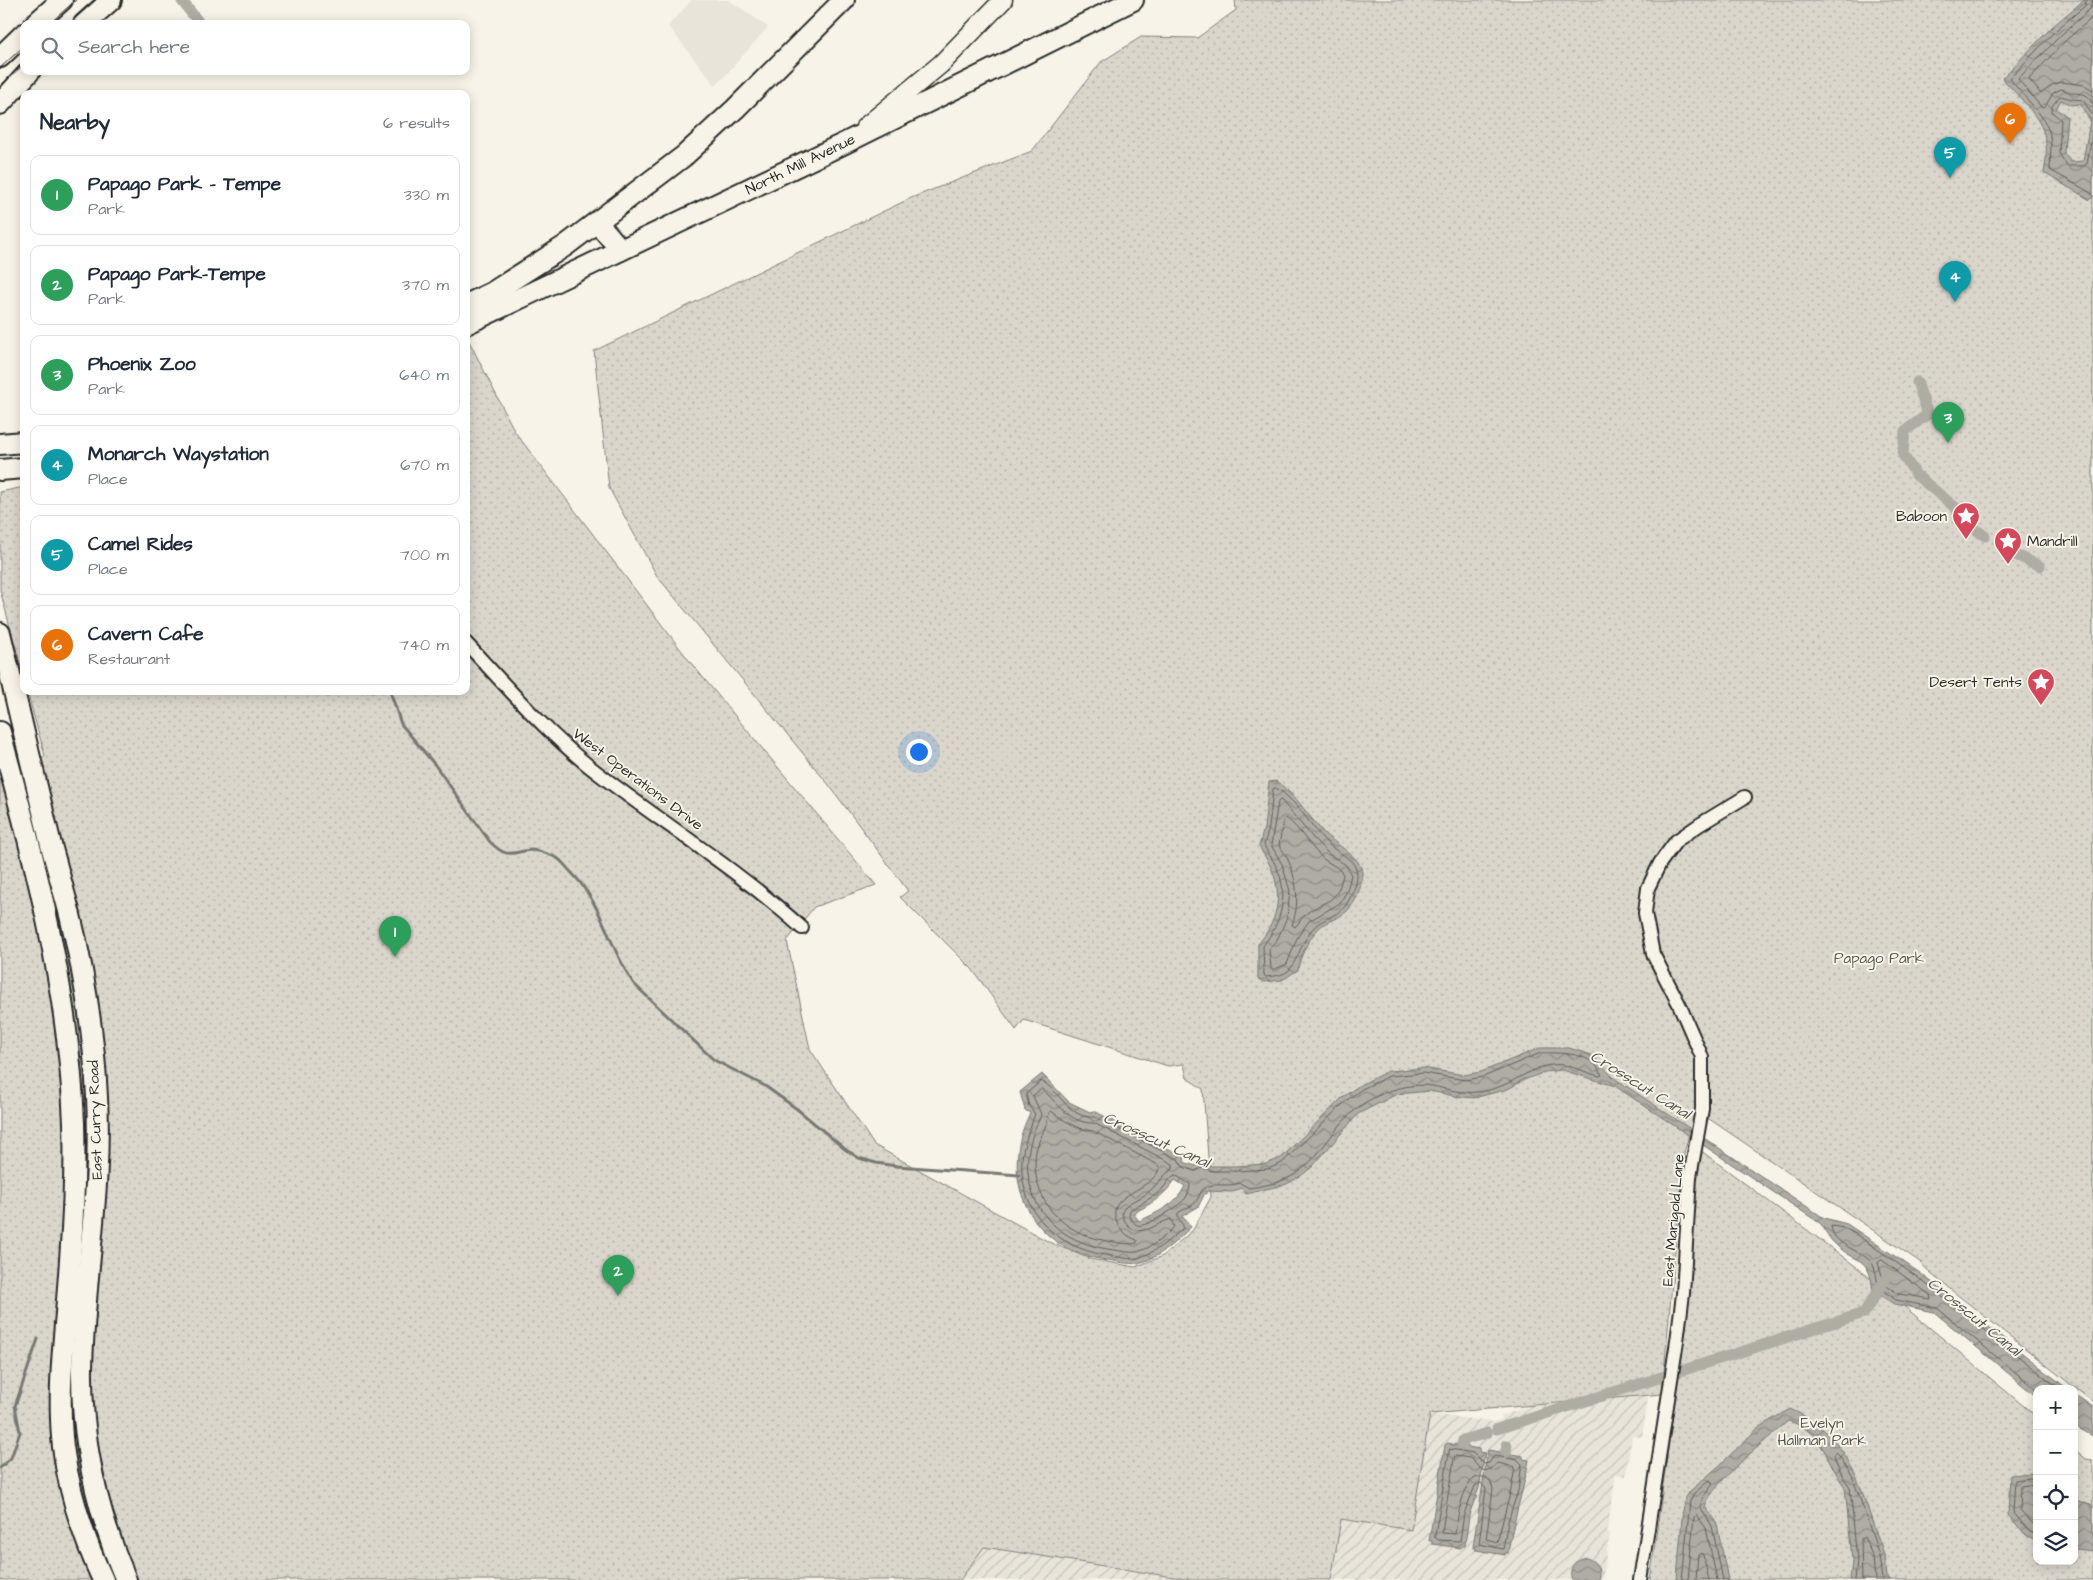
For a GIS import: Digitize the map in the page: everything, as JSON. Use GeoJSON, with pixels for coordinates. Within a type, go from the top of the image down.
{"type":"FeatureCollection","features":[{"type":"Feature","properties":{"kind":"main road"},"geometry":{"type":"LineString","coordinates":[[40,20],[62,0]]}},
{"type":"Feature","properties":{"kind":"main road"},"geometry":{"type":"LineString","coordinates":[[88,20],[111,0]]}},
{"type":"Feature","properties":{"kind":"main road"},"geometry":{"type":"LineString","coordinates":[[470,302],[493,292],[565,246],[684,156],[735,109],[844,0]]}},
{"type":"Feature","properties":{"kind":"main road","name":"North Mill Avenue"},"geometry":{"type":"LineString","coordinates":[[470,322],[845,143],[1133,0]]}},
{"type":"Feature","properties":{"kind":"main road"},"geometry":{"type":"LineString","coordinates":[[0,58],[20,38]]}},
{"type":"Feature","properties":{"kind":"main road"},"geometry":{"type":"LineString","coordinates":[[0,104],[26,75]]}},
{"type":"Feature","properties":{"kind":"main road"},"geometry":{"type":"LineString","coordinates":[[597,222],[622,250]]}},
{"type":"Feature","properties":{"kind":"main road"},"geometry":{"type":"LineString","coordinates":[[0,444],[20,442]]}},
{"type":"Feature","properties":{"kind":"main road"},"geometry":{"type":"LineString","coordinates":[[0,470],[20,468]]}},
{"type":"Feature","properties":{"kind":"main road","name":"East Curry Road"},"geometry":{"type":"LineString","coordinates":[[0,633],[82,972],[97,1098],[96,1194],[83,1359],[84,1418],[90,1471],[102,1516],[126,1580]]}},
{"type":"Feature","properties":{"kind":"main road","name":"East Curry Road"},"geometry":{"type":"LineString","coordinates":[[0,732],[4,761],[36,867],[58,966],[65,1016],[74,1124],[74,1176],[60,1405],[63,1448],[69,1478],[80,1521],[103,1580]]}},
{"type":"Feature","properties":{"kind":"street"},"geometry":{"type":"LineString","coordinates":[[845,143],[927,77],[956,50],[1003,0]]}},
{"type":"Feature","properties":{"kind":"street","name":"West Operations Drive"},"geometry":{"type":"LineString","coordinates":[[470,647],[552,734],[590,767],[749,882],[802,928]]}},
{"type":"Feature","properties":{"kind":"street"},"geometry":{"type":"LineString","coordinates":[[4,761],[29,755]]}},
{"type":"Feature","properties":{"kind":"street","name":"East Marigold Lane"},"geometry":{"type":"LineString","coordinates":[[1640,1580],[1676,1340],[1682,1294],[1690,1177],[1702,1109],[1702,1057],[1679,1004],[1653,954],[1645,913],[1648,888],[1660,863],[1676,841],[1745,798]]}},
{"type":"Feature","properties":{"kind":"shaded area"},"geometry":{"type":"Polygon","coordinates":[[[692,0],[729,0],[768,27],[716,86],[668,26],[692,0]]]}},
{"type":"Feature","properties":{"kind":"shaded area"},"geometry":{"type":"Polygon","coordinates":[[[1632,1381],[1644,1390],[1642,1396],[1648,1398],[1642,1437],[1632,1436],[1626,1476],[1616,1474],[1607,1532],[1610,1533],[1602,1580],[1331,1580],[1341,1519],[1411,1529],[1430,1414],[1494,1422],[1502,1419],[1501,1416],[1554,1397],[1557,1406],[1632,1381]]]}},
{"type":"Feature","properties":{"kind":"shaded area"},"geometry":{"type":"Polygon","coordinates":[[[984,1547],[1192,1580],[960,1580],[984,1547]]]}},
{"type":"Feature","properties":{"kind":"green space","name":"Papago Park"},"geometry":{"type":"Polygon","coordinates":[[[1235,0],[2093,0],[2093,1402],[2078,1390],[2078,1385],[2071,1385],[1931,1274],[1920,1262],[1696,1110],[1684,1153],[1662,1394],[1430,1414],[1411,1530],[1341,1519],[1331,1580],[1192,1580],[984,1547],[960,1580],[0,1580],[0,771],[45,756],[28,695],[470,695],[470,343],[515,432],[691,663],[876,885],[814,907],[787,941],[810,1049],[874,1145],[1049,1242],[1090,1259],[1135,1267],[1163,1256],[1193,1230],[1211,1197],[1203,1089],[1187,1078],[1184,1064],[1168,1066],[1024,1020],[1016,1030],[972,969],[900,897],[908,891],[829,785],[657,576],[609,488],[594,351],[911,198],[1032,151],[1101,62],[1141,37],[1197,38],[1236,10],[1235,0]]]}},
{"type":"Feature","properties":{"kind":"green space"},"geometry":{"type":"Polygon","coordinates":[[[20,488],[20,663],[0,590],[0,492],[20,488]]]}},
{"type":"Feature","properties":{"kind":"green space","name":"Evelyn Hallman Park"},"geometry":{"type":"Polygon","coordinates":[[[1700,1150],[1858,1268],[2033,1414],[2033,1565],[2078,1565],[2078,1452],[2086,1459],[2093,1460],[2093,1580],[1650,1580],[1691,1281],[1693,1214],[1700,1150]]]}},
{"type":"Feature","properties":{"kind":"water"},"geometry":{"type":"Polygon","coordinates":[[[2084,0],[2093,0],[2093,197],[2090,200],[2044,173],[2046,149],[2041,127],[2026,104],[2002,78],[2053,26],[2084,0]],[[2061,100],[2056,109],[2067,116],[2064,153],[2071,162],[2083,161],[2090,121],[2080,104],[2071,105],[2061,100]]]}},
{"type":"Feature","properties":{"kind":"water"},"geometry":{"type":"Polygon","coordinates":[[[1276,781],[1297,800],[1326,835],[1358,861],[1362,870],[1362,876],[1360,890],[1351,907],[1344,914],[1321,926],[1314,933],[1303,954],[1298,970],[1282,980],[1264,982],[1258,979],[1258,944],[1265,936],[1274,918],[1277,890],[1272,870],[1259,846],[1264,828],[1269,782],[1276,781]]]}},
{"type":"Feature","properties":{"kind":"water"},"geometry":{"type":"Polygon","coordinates":[[[1540,1048],[1569,1048],[1592,1055],[1614,1078],[1824,1218],[1847,1224],[1920,1273],[2063,1385],[2033,1385],[2033,1394],[1934,1312],[1894,1304],[1873,1291],[1871,1279],[1865,1265],[1835,1244],[1821,1224],[1615,1086],[1562,1070],[1545,1072],[1508,1089],[1474,1098],[1430,1091],[1397,1094],[1358,1114],[1312,1167],[1287,1184],[1246,1194],[1241,1188],[1231,1192],[1209,1191],[1204,1195],[1198,1207],[1182,1216],[1191,1227],[1160,1254],[1138,1263],[1122,1263],[1081,1254],[1059,1243],[1041,1228],[1028,1209],[1020,1187],[1017,1163],[1020,1138],[1030,1113],[1025,1110],[1020,1092],[1042,1074],[1069,1102],[1090,1112],[1094,1111],[1185,1157],[1184,1162],[1196,1166],[1199,1161],[1212,1166],[1235,1166],[1266,1164],[1281,1158],[1344,1096],[1360,1085],[1388,1071],[1423,1068],[1464,1075],[1481,1072],[1540,1048]],[[1175,1180],[1156,1200],[1133,1213],[1139,1221],[1153,1215],[1172,1203],[1185,1186],[1175,1180]]]}},
{"type":"Feature","properties":{"kind":"water"},"geometry":{"type":"Polygon","coordinates":[[[2078,1397],[2093,1407],[2093,1436],[2078,1428],[2078,1397]]]}},
{"type":"Feature","properties":{"kind":"water"},"geometry":{"type":"Polygon","coordinates":[[[1790,1409],[1808,1418],[1835,1441],[1853,1469],[1884,1554],[1886,1577],[1890,1580],[1850,1580],[1852,1560],[1845,1487],[1816,1439],[1800,1425],[1788,1421],[1729,1474],[1709,1497],[1705,1507],[1717,1524],[1728,1580],[1677,1580],[1682,1517],[1685,1499],[1690,1491],[1759,1427],[1790,1409]]]}},
{"type":"Feature","properties":{"kind":"water"},"geometry":{"type":"Polygon","coordinates":[[[1447,1443],[1479,1449],[1479,1452],[1485,1453],[1479,1488],[1469,1515],[1465,1546],[1461,1548],[1432,1544],[1432,1541],[1429,1541],[1445,1445],[1447,1443]]]}},
{"type":"Feature","properties":{"kind":"water"},"geometry":{"type":"Polygon","coordinates":[[[1488,1450],[1523,1456],[1523,1459],[1529,1460],[1508,1553],[1505,1553],[1505,1555],[1476,1550],[1473,1547],[1488,1450]]]}},
{"type":"Feature","properties":{"kind":"water"},"geometry":{"type":"Polygon","coordinates":[[[2033,1474],[2033,1539],[2026,1535],[2008,1515],[2010,1475],[2033,1474]]]}},
{"type":"Feature","properties":{"kind":"water"},"geometry":{"type":"Polygon","coordinates":[[[2078,1500],[2093,1506],[2093,1551],[2078,1549],[2078,1500]]]}},
{"type":"Feature","properties":{"kind":"water"},"geometry":{"type":"Polygon","coordinates":[[[1587,1558],[1597,1566],[1599,1572],[1598,1580],[1572,1580],[1571,1572],[1573,1565],[1587,1558]]]}},
{"type":"Feature","properties":{"kind":"waterway"},"geometry":{"type":"LineString","coordinates":[[182,1],[197,20]]}},
{"type":"Feature","properties":{"kind":"waterway"},"geometry":{"type":"LineString","coordinates":[[1917,382],[1928,414],[1905,431],[1903,455],[1916,475],[1956,508],[1970,525],[1985,536]]}},
{"type":"Feature","properties":{"kind":"waterway"},"geometry":{"type":"LineString","coordinates":[[2013,554],[2040,566]]}},
{"type":"Feature","properties":{"kind":"waterway"},"geometry":{"type":"LineString","coordinates":[[391,695],[401,724],[435,765],[490,842],[496,848],[506,853],[534,850],[551,855],[561,861],[591,898],[618,956],[634,984],[714,1060],[765,1086],[797,1109],[846,1150],[859,1158],[897,1166],[1019,1175]]}},
{"type":"Feature","properties":{"kind":"waterway"},"geometry":{"type":"LineString","coordinates":[[1497,1429],[1864,1313],[1885,1280]]}},
{"type":"Feature","properties":{"kind":"waterway"},"geometry":{"type":"LineString","coordinates":[[0,1468],[11,1458],[20,1432],[15,1406],[38,1339]]}},
{"type":"Feature","properties":{"kind":"waterway"},"geometry":{"type":"LineString","coordinates":[[1462,1445],[1463,1440],[1487,1433]]}},
{"type":"Feature","properties":{"kind":"waterway"},"geometry":{"type":"LineString","coordinates":[[1506,1452],[1507,1445]]}},
{"type":"Feature","properties":{"kind":"tram line"},"geometry":{"type":"LineString","coordinates":[[54,20],[76,0]]}},
{"type":"Feature","properties":{"kind":"tram line"},"geometry":{"type":"LineString","coordinates":[[74,20],[96,0]]}},
{"type":"Feature","properties":{"kind":"tram line"},"geometry":{"type":"LineString","coordinates":[[0,68],[20,50]]}},
{"type":"Feature","properties":{"kind":"tram line"},"geometry":{"type":"LineString","coordinates":[[0,86],[20,68]]}},
{"type":"Feature","properties":{"kind":"place","name":"Cavern Cafe"},"geometry":{"type":"Point","coordinates":[2010,144]}},
{"type":"Feature","properties":{"kind":"place","name":"Camel Rides"},"geometry":{"type":"Point","coordinates":[1950,178]}},
{"type":"Feature","properties":{"kind":"place","name":"Monarch Waystation"},"geometry":{"type":"Point","coordinates":[1955,302]}},
{"type":"Feature","properties":{"kind":"place","name":"Phoenix Zoo"},"geometry":{"type":"Point","coordinates":[1948,443]}},
{"type":"Feature","properties":{"kind":"place","name":"Baboon"},"geometry":{"type":"Point","coordinates":[1966,540]}},
{"type":"Feature","properties":{"kind":"place","name":"Mandrill"},"geometry":{"type":"Point","coordinates":[2008,565]}},
{"type":"Feature","properties":{"kind":"place","name":"Desert Tents"},"geometry":{"type":"Point","coordinates":[2041,706]}},
{"type":"Feature","properties":{"kind":"place","name":"Papago Park - Tempe"},"geometry":{"type":"Point","coordinates":[395,957]}},
{"type":"Feature","properties":{"kind":"place","name":"Papago Park-Tempe"},"geometry":{"type":"Point","coordinates":[618,1296]}},
{"type":"Feature","properties":{"kind":"water label","name":"Crosscut Canal"},"geometry":{"type":"Point","coordinates":[1641,1084]}},
{"type":"Feature","properties":{"kind":"water label","name":"Crosscut Canal"},"geometry":{"type":"Point","coordinates":[1157,1139]}},
{"type":"Feature","properties":{"kind":"water label","name":"Crosscut Canal"},"geometry":{"type":"Point","coordinates":[1975,1316]}}]}
